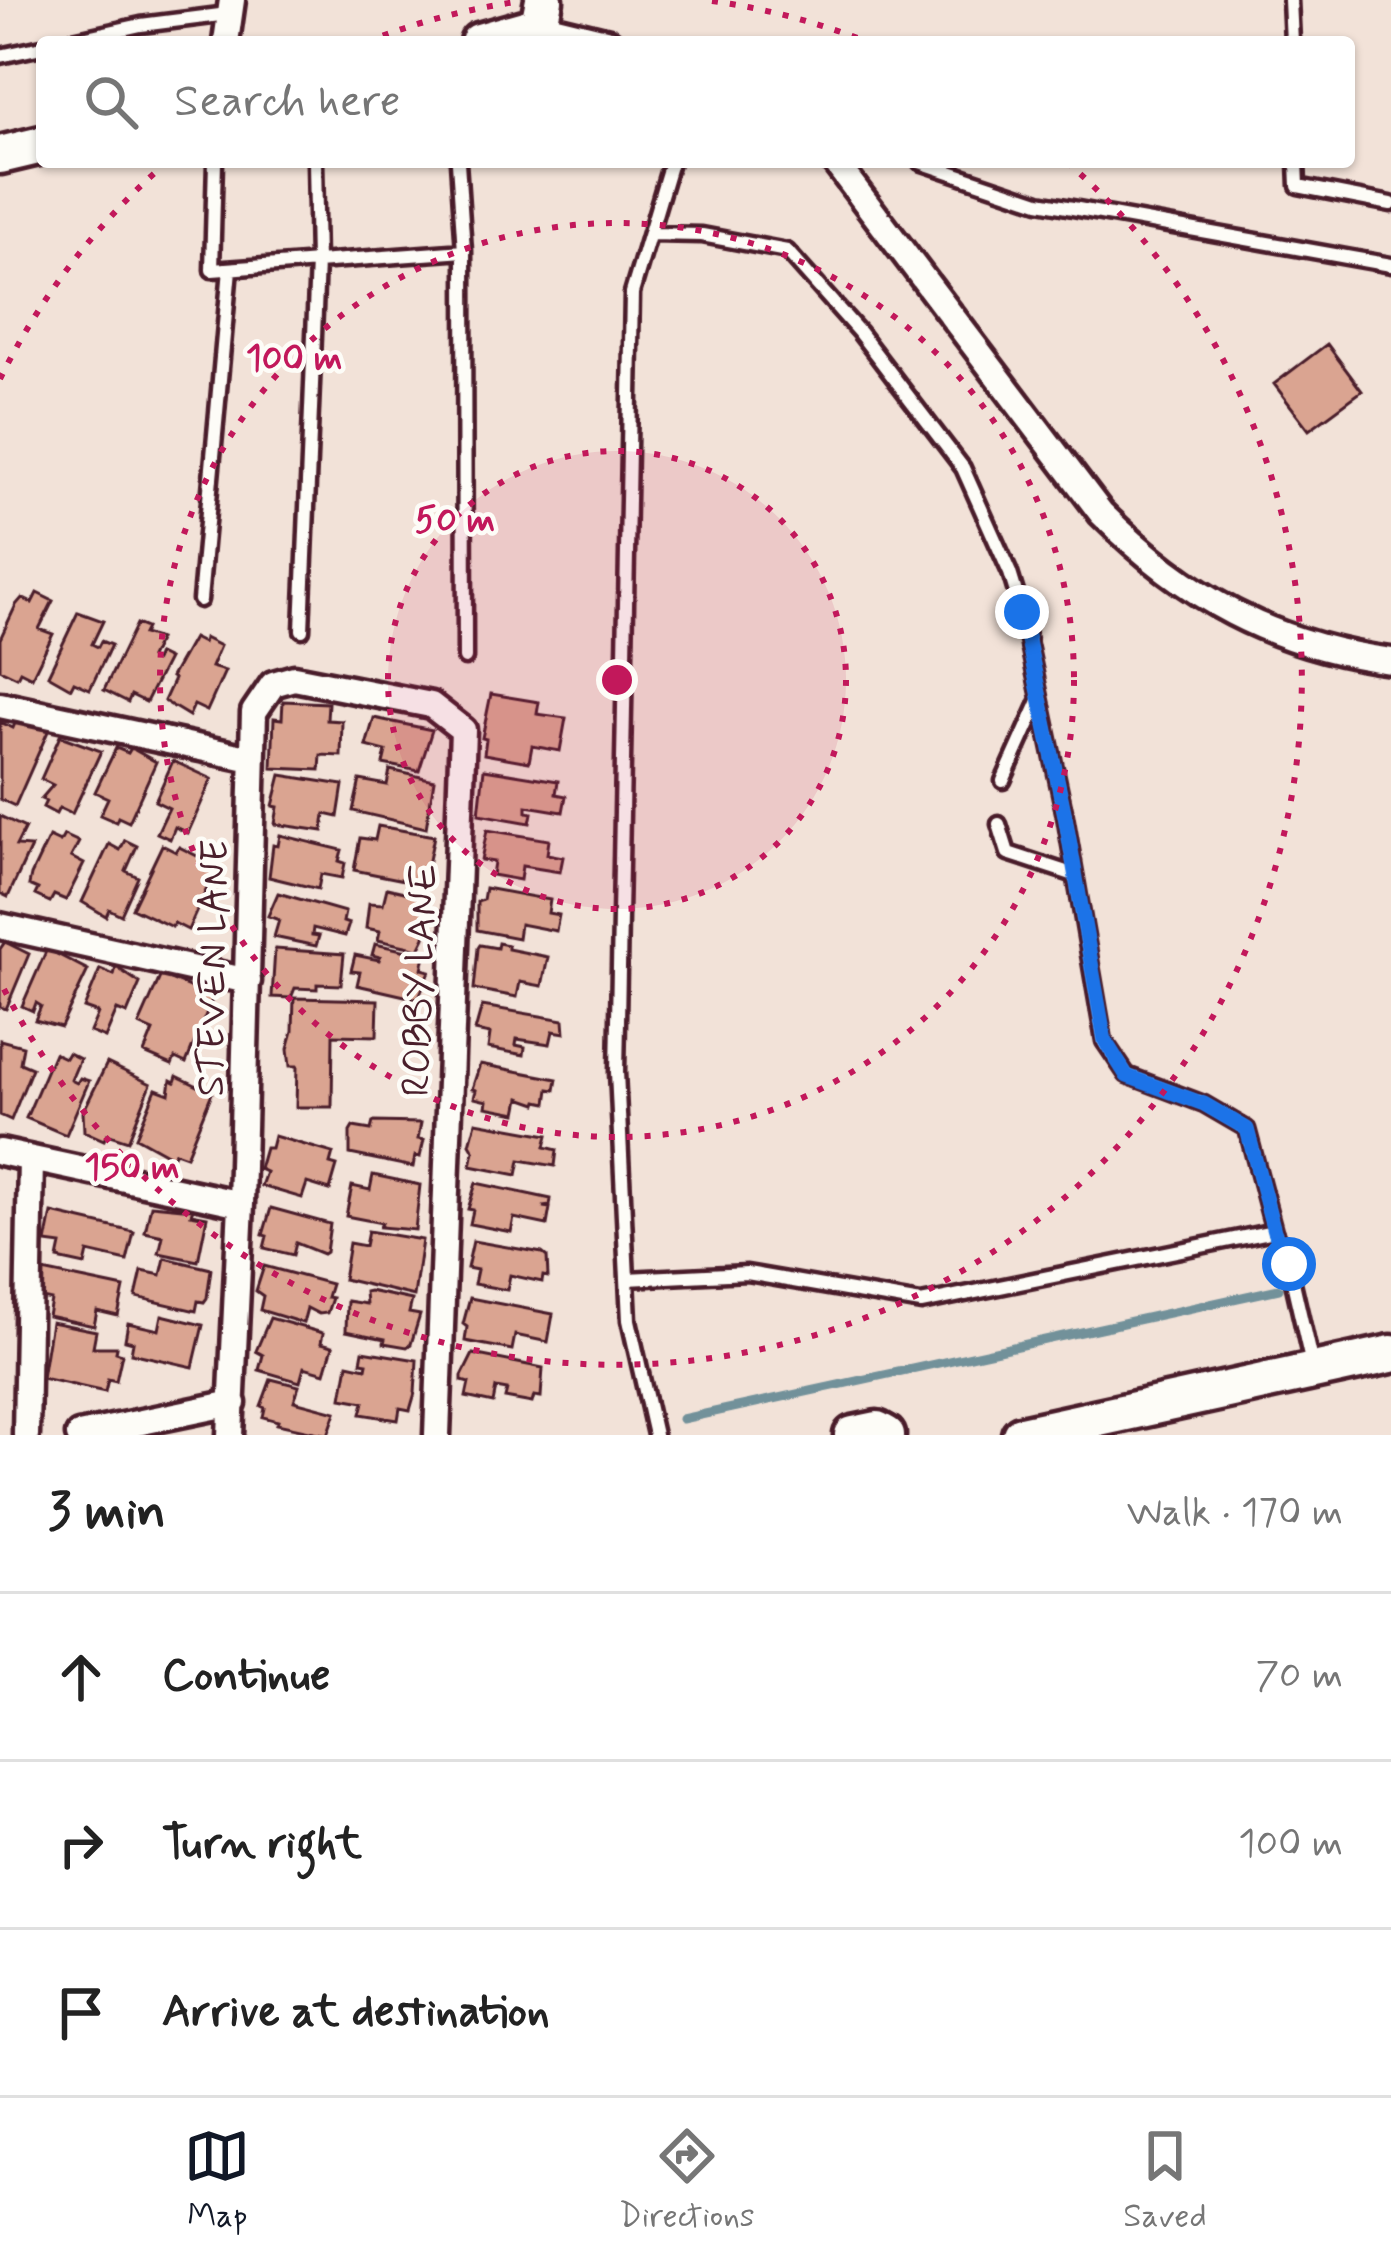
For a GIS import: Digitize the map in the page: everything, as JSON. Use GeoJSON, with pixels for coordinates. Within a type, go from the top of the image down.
{"type":"FeatureCollection","features":[{"type":"Feature","properties":{"kind":"main road"},"geometry":{"type":"LineString","coordinates":[[491,36],[541,12]]}},
{"type":"Feature","properties":{"kind":"main road"},"geometry":{"type":"LineString","coordinates":[[0,155],[36,147]]}},
{"type":"Feature","properties":{"kind":"main road"},"geometry":{"type":"LineString","coordinates":[[1021,1435],[1391,1354]]}},
{"type":"Feature","properties":{"kind":"main road"},"geometry":{"type":"LineString","coordinates":[[853,1435],[877,1430],[886,1435]]}},
{"type":"Feature","properties":{"kind":"street"},"geometry":{"type":"LineString","coordinates":[[541,12],[595,36]]}},
{"type":"Feature","properties":{"kind":"street"},"geometry":{"type":"LineString","coordinates":[[840,168],[1102,513],[1140,553],[1228,613],[1330,652],[1391,661]]}},
{"type":"Feature","properties":{"kind":"street","name":"ROBBY LANE"},"geometry":{"type":"LineString","coordinates":[[273,684],[294,678],[431,704],[463,730],[437,1435]]}},
{"type":"Feature","properties":{"kind":"street","name":"STEVEN LANE"},"geometry":{"type":"LineString","coordinates":[[230,1435],[242,1204],[254,712],[273,684]]}},
{"type":"Feature","properties":{"kind":"street"},"geometry":{"type":"LineString","coordinates":[[0,705],[252,758]]}},
{"type":"Feature","properties":{"kind":"street"},"geometry":{"type":"LineString","coordinates":[[0,926],[248,981]]}},
{"type":"Feature","properties":{"kind":"street"},"geometry":{"type":"LineString","coordinates":[[0,1152],[242,1204]]}},
{"type":"Feature","properties":{"kind":"street"},"geometry":{"type":"LineString","coordinates":[[26,1435],[31,1159]]}},
{"type":"Feature","properties":{"kind":"street"},"geometry":{"type":"LineString","coordinates":[[79,1435],[233,1403]]}},
{"type":"Feature","properties":{"kind":"lane"},"geometry":{"type":"LineString","coordinates":[[1290,0],[1292,36]]}},
{"type":"Feature","properties":{"kind":"lane"},"geometry":{"type":"LineString","coordinates":[[91,36],[231,7]]}},
{"type":"Feature","properties":{"kind":"lane"},"geometry":{"type":"LineString","coordinates":[[0,56],[36,48]]}},
{"type":"Feature","properties":{"kind":"lane"},"geometry":{"type":"LineString","coordinates":[[215,168],[212,270],[464,251]]}},
{"type":"Feature","properties":{"kind":"lane"},"geometry":{"type":"LineString","coordinates":[[302,630],[317,262],[315,168]]}},
{"type":"Feature","properties":{"kind":"lane"},"geometry":{"type":"LineString","coordinates":[[458,168],[464,251],[465,658]]}},
{"type":"Feature","properties":{"kind":"lane"},"geometry":{"type":"LineString","coordinates":[[656,1435],[629,1320],[617,1072],[632,293],[669,168]]}},
{"type":"Feature","properties":{"kind":"lane"},"geometry":{"type":"LineString","coordinates":[[938,168],[1039,202],[1391,265]]}},
{"type":"Feature","properties":{"kind":"lane"},"geometry":{"type":"LineString","coordinates":[[1297,168],[1298,186],[1391,204]]}},
{"type":"Feature","properties":{"kind":"lane"},"geometry":{"type":"LineString","coordinates":[[650,234],[702,235],[787,251],[859,332],[963,468],[1010,573],[1022,612],[1105,1041],[1127,1076],[1204,1104],[1247,1129],[1274,1231],[1289,1264],[1314,1371]]}},
{"type":"Feature","properties":{"kind":"lane"},"geometry":{"type":"LineString","coordinates":[[200,600],[230,269]]}},
{"type":"Feature","properties":{"kind":"lane"},"geometry":{"type":"LineString","coordinates":[[1003,781],[1040,700]]}},
{"type":"Feature","properties":{"kind":"lane"},"geometry":{"type":"LineString","coordinates":[[999,824],[1008,853],[1075,874]]}},
{"type":"Feature","properties":{"kind":"lane"},"geometry":{"type":"LineString","coordinates":[[627,1279],[747,1273],[921,1303],[1274,1231]]}},
{"type":"Feature","properties":{"kind":"building"},"geometry":{"type":"Polygon","coordinates":[[[1327,344],[1362,391],[1309,430],[1274,384],[1327,344]]]}},
{"type":"Feature","properties":{"kind":"building"},"geometry":{"type":"Polygon","coordinates":[[[37,593],[53,601],[39,629],[53,634],[32,677],[20,671],[17,677],[0,669],[0,639],[16,605],[22,598],[32,603],[37,593]]]}},
{"type":"Feature","properties":{"kind":"building"},"geometry":{"type":"Polygon","coordinates":[[[78,612],[103,621],[92,644],[111,645],[90,689],[74,682],[71,688],[48,675],[78,612]]]}},
{"type":"Feature","properties":{"kind":"building"},"geometry":{"type":"Polygon","coordinates":[[[136,624],[146,628],[143,634],[159,639],[150,658],[155,661],[158,654],[168,659],[146,702],[131,695],[128,702],[104,690],[136,624]]]}},
{"type":"Feature","properties":{"kind":"building"},"geometry":{"type":"Polygon","coordinates":[[[193,638],[220,646],[211,667],[225,671],[207,711],[194,705],[189,716],[164,701],[171,677],[193,638]]]}},
{"type":"Feature","properties":{"kind":"building"},"geometry":{"type":"Polygon","coordinates":[[[491,694],[539,702],[537,714],[566,718],[560,751],[532,746],[529,762],[484,754],[486,739],[482,738],[491,694]]]}},
{"type":"Feature","properties":{"kind":"building"},"geometry":{"type":"Polygon","coordinates":[[[283,701],[328,703],[327,720],[342,721],[341,756],[321,755],[320,770],[272,768],[274,718],[282,719],[283,701]]]}},
{"type":"Feature","properties":{"kind":"building"},"geometry":{"type":"Polygon","coordinates":[[[374,718],[432,730],[419,771],[383,764],[386,751],[366,746],[374,718]]]}},
{"type":"Feature","properties":{"kind":"building"},"geometry":{"type":"Polygon","coordinates":[[[16,721],[49,729],[15,806],[0,799],[0,722],[13,728],[16,721]]]}},
{"type":"Feature","properties":{"kind":"building"},"geometry":{"type":"Polygon","coordinates":[[[60,736],[101,751],[72,814],[59,808],[56,814],[43,807],[46,801],[41,799],[53,785],[41,779],[60,736]]]}},
{"type":"Feature","properties":{"kind":"building"},"geometry":{"type":"Polygon","coordinates":[[[116,748],[128,753],[131,748],[156,762],[129,822],[100,815],[108,798],[95,792],[116,748]]]}},
{"type":"Feature","properties":{"kind":"building"},"geometry":{"type":"Polygon","coordinates":[[[173,761],[212,779],[188,833],[175,827],[170,839],[157,833],[169,808],[155,801],[173,761]]]}},
{"type":"Feature","properties":{"kind":"building"},"geometry":{"type":"Polygon","coordinates":[[[484,769],[558,781],[556,794],[566,796],[563,812],[527,806],[532,813],[530,823],[479,814],[484,769]]]}},
{"type":"Feature","properties":{"kind":"building"},"geometry":{"type":"Polygon","coordinates":[[[390,770],[434,780],[426,828],[353,811],[360,780],[387,785],[390,770]]]}},
{"type":"Feature","properties":{"kind":"building"},"geometry":{"type":"Polygon","coordinates":[[[281,775],[343,785],[338,817],[325,814],[323,831],[275,824],[278,807],[273,806],[281,775]]]}},
{"type":"Feature","properties":{"kind":"building"},"geometry":{"type":"Polygon","coordinates":[[[0,816],[25,828],[16,846],[31,847],[8,897],[0,893],[0,816]]]}},
{"type":"Feature","properties":{"kind":"building"},"geometry":{"type":"Polygon","coordinates":[[[378,826],[434,836],[424,884],[354,870],[360,838],[375,840],[378,826]]]}},
{"type":"Feature","properties":{"kind":"building"},"geometry":{"type":"Polygon","coordinates":[[[487,830],[549,840],[547,854],[563,857],[560,872],[522,866],[520,880],[492,875],[494,862],[481,860],[487,830]]]}},
{"type":"Feature","properties":{"kind":"building"},"geometry":{"type":"Polygon","coordinates":[[[64,835],[79,842],[71,857],[84,864],[66,900],[54,895],[50,902],[35,895],[38,889],[29,885],[31,875],[49,837],[60,842],[64,835]]]}},
{"type":"Feature","properties":{"kind":"building"},"geometry":{"type":"Polygon","coordinates":[[[280,835],[342,850],[342,878],[321,874],[318,889],[269,877],[273,845],[278,846],[280,835]]]}},
{"type":"Feature","properties":{"kind":"building"},"geometry":{"type":"Polygon","coordinates":[[[125,840],[137,846],[126,871],[138,877],[121,915],[109,909],[106,916],[82,902],[109,844],[120,850],[125,840]]]}},
{"type":"Feature","properties":{"kind":"building"},"geometry":{"type":"Polygon","coordinates":[[[162,845],[176,852],[179,847],[217,866],[188,930],[132,908],[162,845]]]}},
{"type":"Feature","properties":{"kind":"building"},"geometry":{"type":"Polygon","coordinates":[[[387,888],[430,898],[419,949],[378,940],[380,931],[366,928],[369,903],[383,904],[387,888]]]}},
{"type":"Feature","properties":{"kind":"building"},"geometry":{"type":"Polygon","coordinates":[[[485,888],[550,900],[548,913],[559,915],[556,931],[520,924],[518,938],[477,930],[477,902],[483,900],[485,888]]]}},
{"type":"Feature","properties":{"kind":"building"},"geometry":{"type":"Polygon","coordinates":[[[278,893],[345,912],[343,922],[349,924],[345,936],[313,928],[312,935],[319,936],[316,946],[274,937],[279,920],[268,916],[278,893]]]}},
{"type":"Feature","properties":{"kind":"building"},"geometry":{"type":"Polygon","coordinates":[[[5,942],[29,954],[6,1009],[0,1007],[0,949],[5,942]]]}},
{"type":"Feature","properties":{"kind":"building"},"geometry":{"type":"Polygon","coordinates":[[[498,943],[548,957],[542,986],[520,982],[517,997],[474,989],[478,948],[497,948],[498,943]]]}},
{"type":"Feature","properties":{"kind":"building"},"geometry":{"type":"Polygon","coordinates":[[[375,944],[425,955],[422,969],[430,971],[418,999],[357,985],[360,972],[351,971],[355,955],[379,960],[372,955],[375,944]]]}},
{"type":"Feature","properties":{"kind":"building"},"geometry":{"type":"Polygon","coordinates":[[[47,949],[88,970],[61,1027],[35,1020],[41,1006],[36,1003],[33,1011],[22,1006],[47,949]]]}},
{"type":"Feature","properties":{"kind":"building"},"geometry":{"type":"Polygon","coordinates":[[[275,949],[344,954],[341,985],[317,984],[317,989],[295,988],[291,998],[272,997],[275,949]]]}},
{"type":"Feature","properties":{"kind":"building"},"geometry":{"type":"Polygon","coordinates":[[[116,967],[140,983],[127,1014],[117,1010],[105,1038],[90,1032],[98,1013],[84,1008],[100,969],[114,975],[116,967]]]}},
{"type":"Feature","properties":{"kind":"building"},"geometry":{"type":"Polygon","coordinates":[[[161,975],[213,997],[186,1063],[175,1058],[172,1065],[144,1053],[153,1031],[139,1025],[161,975]]]}},
{"type":"Feature","properties":{"kind":"building"},"geometry":{"type":"Polygon","coordinates":[[[294,998],[378,1000],[377,1036],[333,1035],[332,1107],[296,1107],[297,1066],[290,1066],[288,1049],[294,998]]]}},
{"type":"Feature","properties":{"kind":"building"},"geometry":{"type":"Polygon","coordinates":[[[482,1006],[564,1020],[565,1033],[553,1031],[550,1044],[517,1039],[516,1045],[525,1047],[524,1055],[488,1048],[490,1034],[475,1031],[482,1006]]]}},
{"type":"Feature","properties":{"kind":"building"},"geometry":{"type":"Polygon","coordinates":[[[0,1040],[23,1046],[20,1063],[32,1068],[11,1120],[0,1115],[0,1040]]]}},
{"type":"Feature","properties":{"kind":"building"},"geometry":{"type":"Polygon","coordinates":[[[54,1053],[80,1059],[71,1080],[89,1081],[66,1135],[26,1118],[54,1053]]]}},
{"type":"Feature","properties":{"kind":"building"},"geometry":{"type":"Polygon","coordinates":[[[107,1063],[151,1084],[128,1141],[107,1134],[104,1140],[84,1131],[83,1112],[107,1063]]]}},
{"type":"Feature","properties":{"kind":"building"},"geometry":{"type":"Polygon","coordinates":[[[480,1064],[557,1079],[555,1090],[549,1089],[547,1103],[520,1098],[517,1113],[486,1107],[487,1101],[474,1098],[476,1090],[472,1089],[480,1064]]]}},
{"type":"Feature","properties":{"kind":"building"},"geometry":{"type":"Polygon","coordinates":[[[177,1076],[212,1093],[186,1156],[175,1152],[172,1157],[136,1137],[156,1089],[169,1094],[171,1080],[175,1082],[177,1076]]]}},
{"type":"Feature","properties":{"kind":"building"},"geometry":{"type":"Polygon","coordinates":[[[373,1122],[421,1123],[418,1139],[424,1140],[413,1167],[350,1154],[353,1127],[371,1130],[373,1122]]]}},
{"type":"Feature","properties":{"kind":"building"},"geometry":{"type":"Polygon","coordinates":[[[476,1122],[548,1135],[545,1147],[557,1150],[555,1166],[520,1160],[517,1175],[471,1166],[476,1122]]]}},
{"type":"Feature","properties":{"kind":"building"},"geometry":{"type":"Polygon","coordinates":[[[274,1136],[333,1153],[330,1164],[337,1166],[330,1190],[307,1183],[302,1198],[261,1186],[266,1172],[259,1169],[274,1136]]]}},
{"type":"Feature","properties":{"kind":"building"},"geometry":{"type":"Polygon","coordinates":[[[373,1175],[420,1185],[415,1230],[380,1227],[382,1223],[346,1216],[352,1186],[370,1190],[373,1175]]]}},
{"type":"Feature","properties":{"kind":"building"},"geometry":{"type":"Polygon","coordinates":[[[476,1183],[551,1199],[550,1206],[543,1207],[550,1208],[547,1225],[514,1218],[511,1232],[470,1224],[473,1210],[468,1209],[476,1183]]]}},
{"type":"Feature","properties":{"kind":"building"},"geometry":{"type":"Polygon","coordinates":[[[151,1205],[193,1209],[191,1214],[207,1217],[198,1261],[159,1253],[163,1236],[145,1232],[151,1205]]]}},
{"type":"Feature","properties":{"kind":"building"},"geometry":{"type":"Polygon","coordinates":[[[271,1208],[330,1224],[326,1252],[296,1243],[293,1255],[264,1248],[271,1208]]]}},
{"type":"Feature","properties":{"kind":"building"},"geometry":{"type":"Polygon","coordinates":[[[52,1213],[134,1232],[127,1261],[88,1252],[85,1265],[58,1259],[61,1245],[46,1243],[52,1213]]]}},
{"type":"Feature","properties":{"kind":"building"},"geometry":{"type":"Polygon","coordinates":[[[368,1231],[422,1240],[414,1296],[343,1279],[349,1243],[365,1246],[368,1231]]]}},
{"type":"Feature","properties":{"kind":"building"},"geometry":{"type":"Polygon","coordinates":[[[473,1241],[542,1253],[547,1257],[548,1277],[543,1276],[542,1282],[510,1275],[507,1290],[474,1284],[477,1270],[467,1268],[473,1241]]]}},
{"type":"Feature","properties":{"kind":"building"},"geometry":{"type":"Polygon","coordinates":[[[165,1258],[211,1269],[207,1298],[198,1301],[196,1311],[136,1297],[142,1271],[161,1275],[165,1258]]]}},
{"type":"Feature","properties":{"kind":"building"},"geometry":{"type":"Polygon","coordinates":[[[264,1266],[331,1284],[327,1313],[307,1308],[303,1323],[260,1310],[263,1296],[256,1291],[264,1266]]]}},
{"type":"Feature","properties":{"kind":"building"},"geometry":{"type":"Polygon","coordinates":[[[43,1271],[124,1288],[118,1316],[97,1311],[94,1326],[48,1316],[51,1300],[42,1298],[43,1271]]]}},
{"type":"Feature","properties":{"kind":"building"},"geometry":{"type":"Polygon","coordinates":[[[365,1292],[412,1300],[409,1313],[420,1315],[407,1347],[346,1331],[347,1301],[366,1304],[365,1292]]]}},
{"type":"Feature","properties":{"kind":"building"},"geometry":{"type":"Polygon","coordinates":[[[470,1298],[553,1314],[548,1342],[515,1335],[512,1350],[465,1341],[467,1327],[463,1324],[470,1298]]]}},
{"type":"Feature","properties":{"kind":"building"},"geometry":{"type":"Polygon","coordinates":[[[162,1315],[203,1325],[193,1367],[131,1353],[133,1342],[125,1340],[128,1323],[159,1330],[162,1315]]]}},
{"type":"Feature","properties":{"kind":"building"},"geometry":{"type":"Polygon","coordinates":[[[270,1318],[323,1333],[321,1343],[333,1346],[325,1373],[304,1367],[300,1382],[259,1370],[263,1355],[256,1351],[270,1318]]]}},
{"type":"Feature","properties":{"kind":"building"},"geometry":{"type":"Polygon","coordinates":[[[51,1322],[96,1331],[93,1347],[117,1347],[116,1352],[122,1354],[116,1381],[108,1379],[105,1392],[42,1378],[51,1322]]]}},
{"type":"Feature","properties":{"kind":"building"},"geometry":{"type":"Polygon","coordinates":[[[363,1351],[417,1360],[410,1410],[400,1408],[398,1420],[361,1414],[364,1402],[342,1398],[348,1364],[366,1368],[367,1363],[361,1362],[363,1351]]]}},
{"type":"Feature","properties":{"kind":"building"},"geometry":{"type":"Polygon","coordinates":[[[473,1354],[543,1368],[541,1397],[534,1396],[532,1403],[505,1398],[507,1390],[496,1388],[493,1403],[466,1397],[469,1383],[462,1376],[473,1354]]]}},
{"type":"Feature","properties":{"kind":"building"},"geometry":{"type":"Polygon","coordinates":[[[271,1379],[299,1386],[294,1401],[336,1412],[328,1435],[263,1417],[261,1406],[271,1379]]]}},
{"type":"Feature","properties":{"kind":"waterway"},"geometry":{"type":"LineString","coordinates":[[682,1419],[1279,1289]]}},
{"type":"Feature","properties":{"kind":"route"},"geometry":{"type":"LineString","coordinates":[[1022,612],[1105,1041],[1127,1076],[1204,1104],[1247,1129],[1274,1231],[1289,1264]]}}]}
